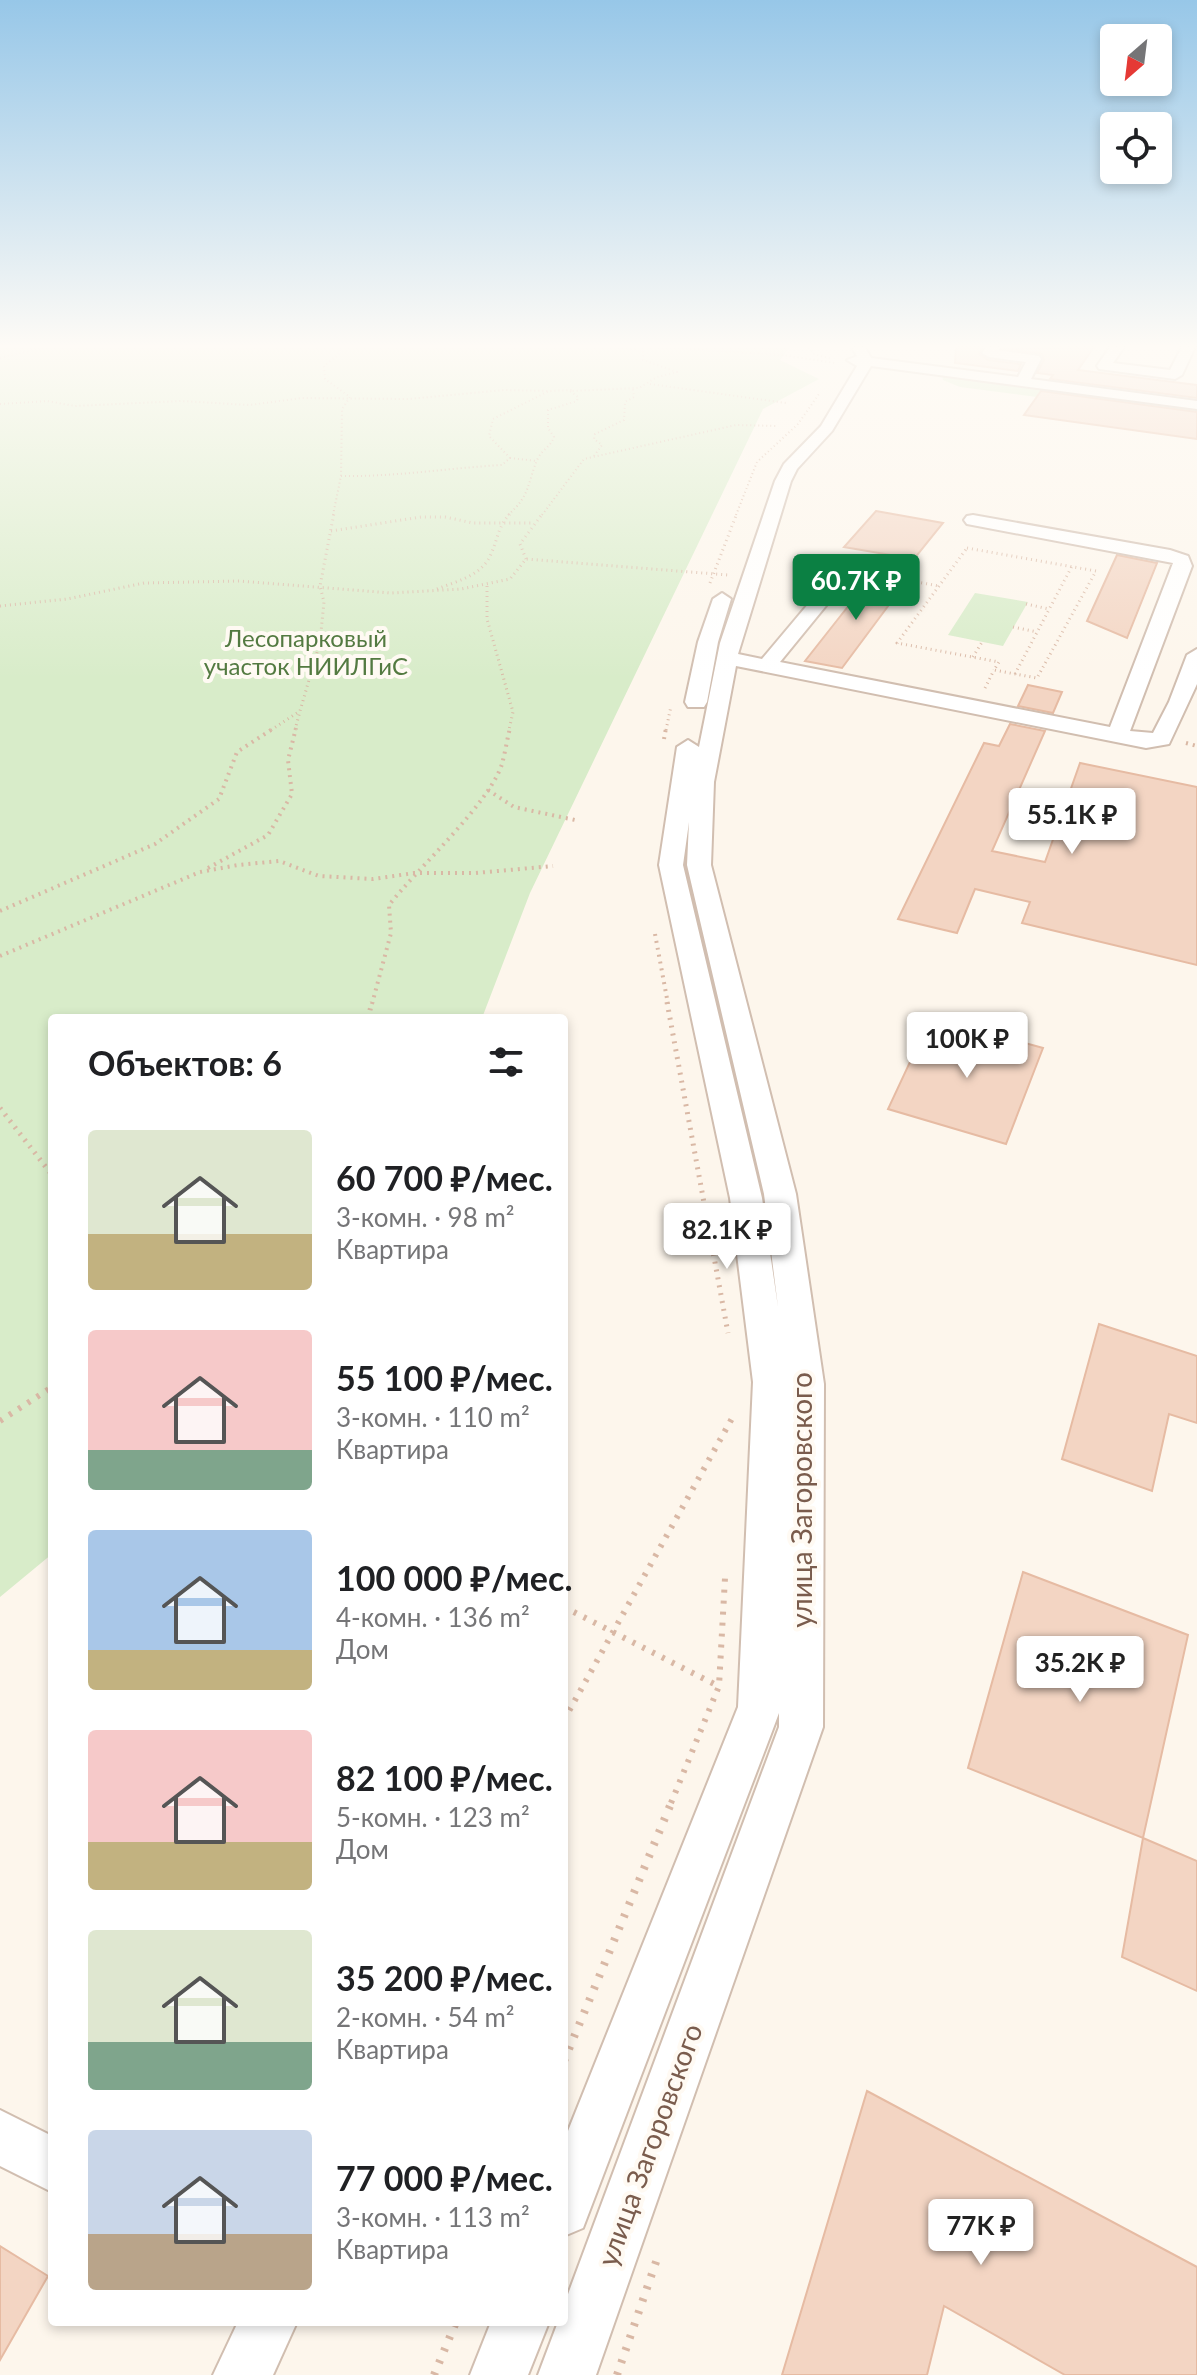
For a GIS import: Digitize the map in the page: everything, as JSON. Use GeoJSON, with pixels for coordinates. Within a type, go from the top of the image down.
{"type":"FeatureCollection","features":[{"type":"Feature","properties":{"kind":"street","name":"улица Загоровского"},"geometry":{"type":"LineString","coordinates":[[568,2199],[760,1707],[771,1382],[746,1198],[671,865],[681,780],[717,579],[770,464],[776,458]]}},
{"type":"Feature","properties":{"kind":"street","name":"улица Загоровского"},"geometry":{"type":"LineString","coordinates":[[567,2375],[801,1727],[806,1384],[780,1194],[699,865],[703,782],[728,658],[790,467],[799,458]]}},
{"type":"Feature","properties":{"kind":"street"},"geometry":{"type":"LineString","coordinates":[[973,520],[1170,555],[1182,560],[1183,566],[1118,735]]}},
{"type":"Feature","properties":{"kind":"street"},"geometry":{"type":"LineString","coordinates":[[767,665],[847,569]]}},
{"type":"Feature","properties":{"kind":"street"},"geometry":{"type":"LineString","coordinates":[[728,658],[1146,741],[1161,739],[1197,655]]}},
{"type":"Feature","properties":{"kind":"street"},"geometry":{"type":"LineString","coordinates":[[0,2137],[48,2163]]}},
{"type":"Feature","properties":{"kind":"street"},"geometry":{"type":"LineString","coordinates":[[242,2375],[266,2326]]}},
{"type":"Feature","properties":{"kind":"street"},"geometry":{"type":"LineString","coordinates":[[499,2375],[518,2326]]}},
{"type":"Feature","properties":{"kind":"path"},"geometry":{"type":"LineString","coordinates":[[0,956],[200,872],[268,835],[292,794],[288,760],[320,642],[324,602],[320,586],[341,476],[341,458]]}},
{"type":"Feature","properties":{"kind":"path"},"geometry":{"type":"LineString","coordinates":[[341,476],[395,477],[423,470],[502,465],[510,458],[538,461]]}},
{"type":"Feature","properties":{"kind":"path"},"geometry":{"type":"LineString","coordinates":[[433,590],[482,568],[493,555],[503,521],[526,499],[540,458]]}},
{"type":"Feature","properties":{"kind":"path"},"geometry":{"type":"LineString","coordinates":[[526,559],[520,544],[588,458]]}},
{"type":"Feature","properties":{"kind":"path"},"geometry":{"type":"LineString","coordinates":[[526,559],[717,579],[757,462],[761,458]]}},
{"type":"Feature","properties":{"kind":"path"},"geometry":{"type":"LineString","coordinates":[[330,531],[421,517],[445,517],[473,523],[503,521],[535,524]]}},
{"type":"Feature","properties":{"kind":"path"},"geometry":{"type":"LineString","coordinates":[[967,548],[1072,566],[1096,571],[1037,678],[994,670],[999,662],[897,643],[967,548]]}},
{"type":"Feature","properties":{"kind":"path"},"geometry":{"type":"LineString","coordinates":[[0,606],[67,599],[144,583],[239,581],[391,593],[487,586],[510,579],[526,559]]}},
{"type":"Feature","properties":{"kind":"path"},"geometry":{"type":"LineString","coordinates":[[1015,674],[1072,566]]}},
{"type":"Feature","properties":{"kind":"path"},"geometry":{"type":"LineString","coordinates":[[847,569],[939,586]]}},
{"type":"Feature","properties":{"kind":"path"},"geometry":{"type":"LineString","coordinates":[[369,1014],[391,933],[389,905],[488,790],[501,767],[513,712],[487,619],[487,586]]}},
{"type":"Feature","properties":{"kind":"path"},"geometry":{"type":"LineString","coordinates":[[1026,604],[1050,609]]}},
{"type":"Feature","properties":{"kind":"path"},"geometry":{"type":"LineString","coordinates":[[1013,627],[1037,632]]}},
{"type":"Feature","properties":{"kind":"path"},"geometry":{"type":"LineString","coordinates":[[973,657],[982,642]]}},
{"type":"Feature","properties":{"kind":"path"},"geometry":{"type":"LineString","coordinates":[[662,749],[672,702]]}},
{"type":"Feature","properties":{"kind":"path"},"geometry":{"type":"LineString","coordinates":[[0,911],[155,844],[219,799],[237,752],[300,711]]}},
{"type":"Feature","properties":{"kind":"path"},"geometry":{"type":"LineString","coordinates":[[488,790],[514,807],[575,820]]}},
{"type":"Feature","properties":{"kind":"path"},"geometry":{"type":"LineString","coordinates":[[200,872],[279,861],[319,876],[373,879],[414,873],[476,873],[553,866]]}},
{"type":"Feature","properties":{"kind":"path"},"geometry":{"type":"LineString","coordinates":[[653,927],[731,1348]]}},
{"type":"Feature","properties":{"kind":"path"},"geometry":{"type":"LineString","coordinates":[[0,1108],[48,1170]]}},
{"type":"Feature","properties":{"kind":"path"},"geometry":{"type":"LineString","coordinates":[[0,1421],[48,1390]]}},
{"type":"Feature","properties":{"kind":"path"},"geometry":{"type":"LineString","coordinates":[[734,1428],[736,1402]]}},
{"type":"Feature","properties":{"kind":"path"},"geometry":{"type":"LineString","coordinates":[[568,1713],[735,1413]]}},
{"type":"Feature","properties":{"kind":"path"},"geometry":{"type":"LineString","coordinates":[[568,2051],[719,1686],[726,1565]]}},
{"type":"Feature","properties":{"kind":"path"},"geometry":{"type":"LineString","coordinates":[[568,1609],[760,1707]]}},
{"type":"Feature","properties":{"kind":"path"},"geometry":{"type":"LineString","coordinates":[[434,2375],[454,2326]]}},
{"type":"Feature","properties":{"kind":"green space","name":"Лесопарковый участок НИИЛГиС"},"geometry":{"type":"Polygon","coordinates":[[[0,458],[739,458],[530,893],[484,1014],[48,1014],[48,1557],[0,1597],[0,458]]]}},
{"type":"Feature","properties":{"kind":"green space"},"geometry":{"type":"Polygon","coordinates":[[[975,593],[1028,602],[1003,646],[948,635],[975,593]]]}},
{"type":"Feature","properties":{"kind":"building"},"geometry":{"type":"Polygon","coordinates":[[[876,511],[943,523],[914,559],[844,547],[876,511]]]}},
{"type":"Feature","properties":{"kind":"building"},"geometry":{"type":"Polygon","coordinates":[[[1117,555],[1157,563],[1127,638],[1087,621],[1117,555]]]}},
{"type":"Feature","properties":{"kind":"building"},"geometry":{"type":"Polygon","coordinates":[[[872,576],[906,582],[842,668],[805,661],[872,576]]]}},
{"type":"Feature","properties":{"kind":"building"},"geometry":{"type":"Polygon","coordinates":[[[1028,685],[1062,692],[1053,713],[1018,706],[1028,685]]]}},
{"type":"Feature","properties":{"kind":"building"},"geometry":{"type":"Polygon","coordinates":[[[1010,724],[1045,731],[992,851],[1045,862],[1080,763],[1197,787],[1197,965],[1022,923],[1030,902],[975,889],[957,933],[898,919],[984,743],[999,746],[1010,724]]]}},
{"type":"Feature","properties":{"kind":"building"},"geometry":{"type":"Polygon","coordinates":[[[931,1017],[1043,1048],[1006,1144],[888,1109],[931,1017]]]}},
{"type":"Feature","properties":{"kind":"building"},"geometry":{"type":"Polygon","coordinates":[[[1099,1324],[1197,1356],[1197,1423],[1169,1414],[1152,1491],[1062,1459],[1099,1324]]]}},
{"type":"Feature","properties":{"kind":"building"},"geometry":{"type":"Polygon","coordinates":[[[1023,1572],[1188,1635],[1143,1838],[968,1768],[1023,1572]]]}},
{"type":"Feature","properties":{"kind":"building"},"geometry":{"type":"Polygon","coordinates":[[[1143,1838],[1197,1861],[1197,1991],[1122,1957],[1143,1838]]]}},
{"type":"Feature","properties":{"kind":"building"},"geometry":{"type":"Polygon","coordinates":[[[867,2091],[1197,2267],[1197,2375],[1065,2375],[944,2306],[927,2375],[782,2375],[867,2091]]]}},
{"type":"Feature","properties":{"kind":"building"},"geometry":{"type":"Polygon","coordinates":[[[0,2246],[48,2276],[0,2360],[0,2246]]]}}]}
